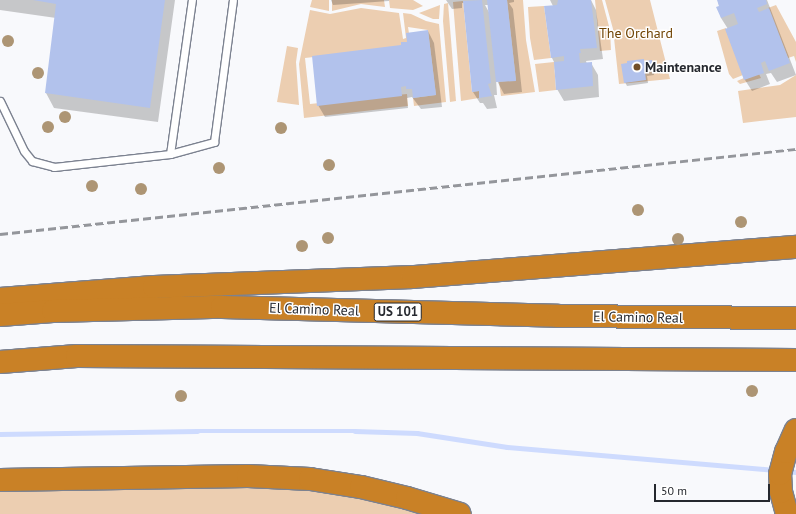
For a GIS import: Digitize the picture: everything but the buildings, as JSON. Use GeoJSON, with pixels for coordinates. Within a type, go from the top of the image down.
{"type":"FeatureCollection","features":[{"type":"Feature","properties":{"kind":"highway"},"geometry":{"type":"LineString","coordinates":[[0,299],[154,287],[413,277],[796,248]]}},
{"type":"Feature","properties":{"kind":"highway","name":"El Camino Real"},"geometry":{"type":"LineString","coordinates":[[0,315],[53,311],[222,307],[558,316],[796,318]]}},
{"type":"Feature","properties":{"kind":"highway"},"geometry":{"type":"LineString","coordinates":[[0,362],[77,356],[796,360]]}},
{"type":"Feature","properties":{"kind":"highway"},"geometry":{"type":"LineString","coordinates":[[787,514],[781,492],[780,474],[786,452],[796,430]]}},
{"type":"Feature","properties":{"kind":"highway"},"geometry":{"type":"LineString","coordinates":[[0,480],[248,476],[310,479],[361,487],[407,498],[460,514]]}},
{"type":"Feature","properties":{"kind":"lane"},"geometry":{"type":"LineString","coordinates":[[170,154],[192,0]]}},
{"type":"Feature","properties":{"kind":"lane"},"geometry":{"type":"LineString","coordinates":[[0,101],[24,151],[32,161],[54,167],[170,154],[214,142],[234,0]]}},
{"type":"Feature","properties":{"kind":"green space"},"geometry":{"type":"Polygon","coordinates":[[[312,0],[329,0],[329,11],[310,7],[312,0]]]}},
{"type":"Feature","properties":{"kind":"green space"},"geometry":{"type":"Polygon","coordinates":[[[332,0],[384,0],[385,7],[361,4],[332,11],[332,0]]]}},
{"type":"Feature","properties":{"kind":"green space"},"geometry":{"type":"Polygon","coordinates":[[[389,0],[413,0],[423,6],[413,10],[390,8],[389,0]]]}},
{"type":"Feature","properties":{"kind":"green space"},"geometry":{"type":"Polygon","coordinates":[[[507,0],[523,0],[526,40],[535,92],[501,96],[499,82],[516,80],[507,0]]]}},
{"type":"Feature","properties":{"kind":"green space"},"geometry":{"type":"Polygon","coordinates":[[[595,0],[602,0],[610,30],[611,50],[600,51],[595,0]]]}},
{"type":"Feature","properties":{"kind":"green space","name":"The Orchard"},"geometry":{"type":"Polygon","coordinates":[[[605,0],[650,0],[670,79],[619,84],[613,29],[605,0]]]}},
{"type":"Feature","properties":{"kind":"green space"},"geometry":{"type":"Polygon","coordinates":[[[463,1],[472,92],[479,91],[479,98],[461,101],[453,2],[463,1]]]}},
{"type":"Feature","properties":{"kind":"green space"},"geometry":{"type":"Polygon","coordinates":[[[448,3],[456,101],[450,102],[443,21],[444,4],[448,3]]]}},
{"type":"Feature","properties":{"kind":"green space"},"geometry":{"type":"Polygon","coordinates":[[[440,5],[439,19],[433,19],[419,13],[440,5]]]}},
{"type":"Feature","properties":{"kind":"green space"},"geometry":{"type":"Polygon","coordinates":[[[776,5],[796,42],[796,62],[794,56],[788,58],[768,8],[776,5]]]}},
{"type":"Feature","properties":{"kind":"green space"},"geometry":{"type":"Polygon","coordinates":[[[544,6],[551,58],[534,60],[530,38],[528,7],[544,6]]]}},
{"type":"Feature","properties":{"kind":"green space"},"geometry":{"type":"Polygon","coordinates":[[[361,8],[399,13],[403,39],[406,38],[403,13],[411,14],[426,21],[439,24],[446,102],[414,106],[413,98],[436,95],[428,30],[408,27],[411,46],[305,58],[310,104],[407,94],[408,106],[304,118],[299,64],[310,10],[330,14],[361,8]]]}},
{"type":"Feature","properties":{"kind":"green space"},"geometry":{"type":"Polygon","coordinates":[[[726,28],[745,79],[759,74],[761,78],[740,84],[737,81],[744,78],[743,75],[733,79],[729,74],[717,31],[726,28]]]}},
{"type":"Feature","properties":{"kind":"green space"},"geometry":{"type":"Polygon","coordinates":[[[287,46],[298,48],[296,62],[299,105],[277,102],[287,46]]]}},
{"type":"Feature","properties":{"kind":"green space"},"geometry":{"type":"Polygon","coordinates":[[[554,62],[556,90],[539,92],[535,64],[554,62]]]}},
{"type":"Feature","properties":{"kind":"green space"},"geometry":{"type":"Polygon","coordinates":[[[796,75],[796,117],[743,123],[738,91],[780,85],[796,75]]]}},
{"type":"Feature","properties":{"kind":"green space"},"geometry":{"type":"Polygon","coordinates":[[[256,486],[324,492],[398,505],[427,514],[0,514],[0,490],[256,486]]]}},
{"type":"Feature","properties":{"kind":"waterway"},"geometry":{"type":"LineString","coordinates":[[0,434],[197,431],[355,431],[417,433],[507,447],[774,470]]}},
{"type":"Feature","properties":{"kind":"waterway"},"geometry":{"type":"LineString","coordinates":[[786,471],[796,472]]}},
{"type":"Feature","properties":{"kind":"railway"},"geometry":{"type":"LineString","coordinates":[[0,234],[796,149]]}},
{"type":"Feature","properties":{"kind":"place","name":"Maintenance"},"geometry":{"type":"Point","coordinates":[637,67]}}]}
